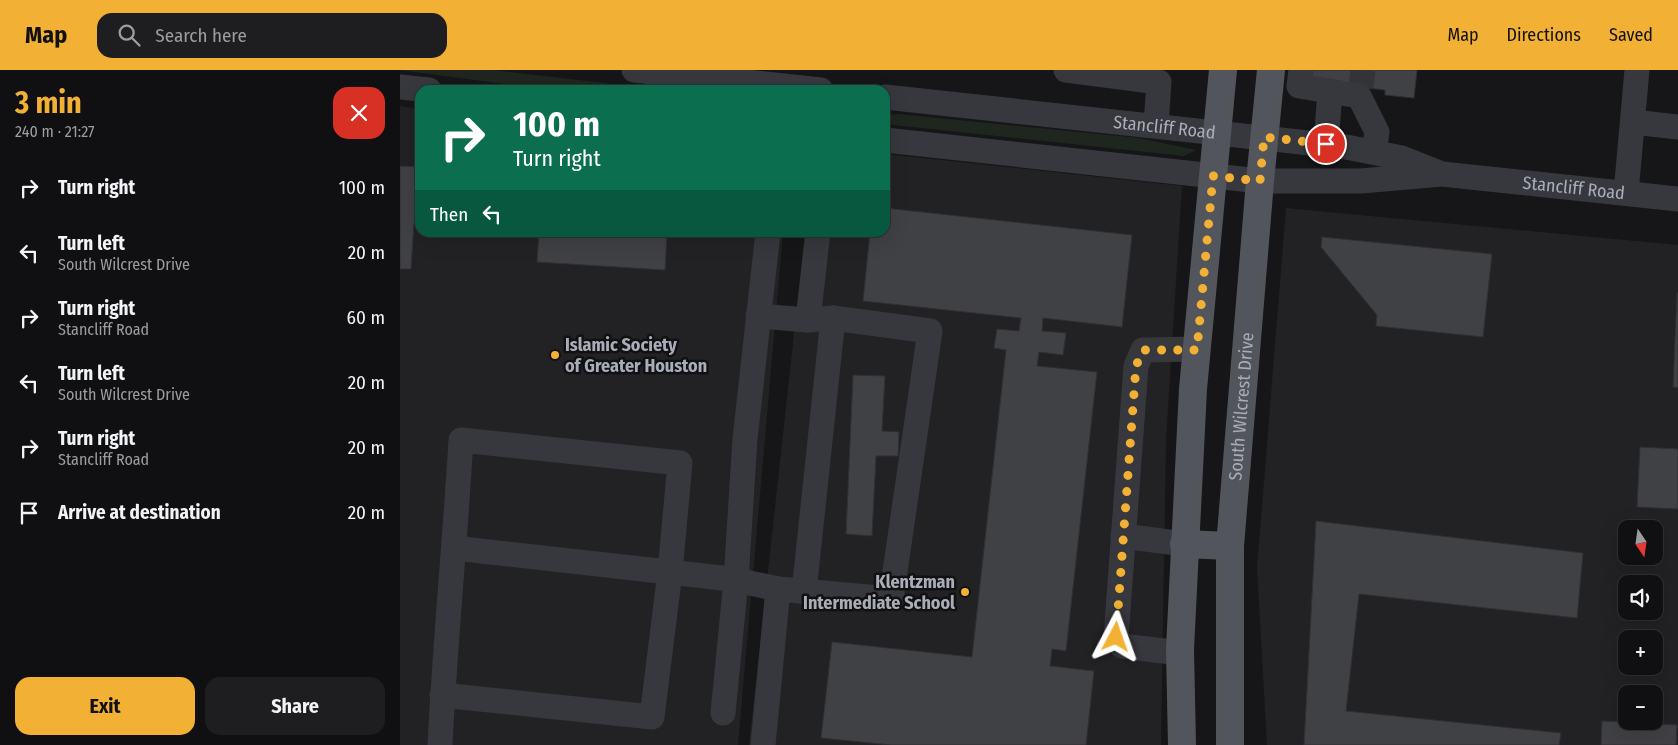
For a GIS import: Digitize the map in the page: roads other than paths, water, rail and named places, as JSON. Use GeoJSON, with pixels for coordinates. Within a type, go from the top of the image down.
{"type":"FeatureCollection","features":[{"type":"Feature","properties":{"kind":"main road"},"geometry":{"type":"LineString","coordinates":[[1182,745],[1180,653],[1193,389],[1223,70]]}},
{"type":"Feature","properties":{"kind":"main road","name":"South Wilcrest Drive"},"geometry":{"type":"LineString","coordinates":[[1230,745],[1230,546],[1260,181],[1271,76]]}},
{"type":"Feature","properties":{"kind":"main road"},"geometry":{"type":"LineString","coordinates":[[1184,544],[1230,546]]}},
{"type":"Feature","properties":{"kind":"street"},"geometry":{"type":"LineString","coordinates":[[634,70],[774,85]]}},
{"type":"Feature","properties":{"kind":"street"},"geometry":{"type":"LineString","coordinates":[[1066,70],[1159,82],[1156,125]]}},
{"type":"Feature","properties":{"kind":"street"},"geometry":{"type":"LineString","coordinates":[[1271,76],[1300,78],[1330,91],[1360,92],[1377,132],[1374,152]]}},
{"type":"Feature","properties":{"kind":"street"},"geometry":{"type":"LineString","coordinates":[[1626,193],[1636,80]]}},
{"type":"Feature","properties":{"kind":"street"},"geometry":{"type":"LineString","coordinates":[[400,87],[415,88]]}},
{"type":"Feature","properties":{"kind":"street"},"geometry":{"type":"LineString","coordinates":[[1326,144],[1330,91]]}},
{"type":"Feature","properties":{"kind":"street","name":"Stancliff Road"},"geometry":{"type":"LineString","coordinates":[[890,98],[1326,144],[1402,158],[1442,174]]}},
{"type":"Feature","properties":{"kind":"street"},"geometry":{"type":"LineString","coordinates":[[1633,122],[1678,127]]}},
{"type":"Feature","properties":{"kind":"street","name":"Stancliff Road"},"geometry":{"type":"LineString","coordinates":[[890,141],[1260,181],[1361,181],[1442,174],[1678,199]]}},
{"type":"Feature","properties":{"kind":"street"},"geometry":{"type":"LineString","coordinates":[[723,713],[736,580],[745,439],[767,237]]}},
{"type":"Feature","properties":{"kind":"street"},"geometry":{"type":"LineString","coordinates":[[808,320],[817,237]]}},
{"type":"Feature","properties":{"kind":"street"},"geometry":{"type":"LineString","coordinates":[[454,548],[736,580],[778,590],[890,599],[930,331],[833,318],[808,320],[758,316]]}},
{"type":"Feature","properties":{"kind":"street"},"geometry":{"type":"LineString","coordinates":[[804,592],[833,318]]}},
{"type":"Feature","properties":{"kind":"street"},"geometry":{"type":"LineString","coordinates":[[1180,653],[1122,646],[1116,637],[1136,366],[1143,350],[1197,350]]}},
{"type":"Feature","properties":{"kind":"street"},"geometry":{"type":"LineString","coordinates":[[440,745],[442,696],[461,440],[680,463],[670,572],[652,717],[442,696]]}},
{"type":"Feature","properties":{"kind":"street"},"geometry":{"type":"LineString","coordinates":[[1123,536],[1184,544]]}},
{"type":"Feature","properties":{"kind":"street"},"geometry":{"type":"LineString","coordinates":[[762,745],[778,590]]}},
{"type":"Feature","properties":{"kind":"tunnel"},"geometry":{"type":"LineString","coordinates":[[1361,87],[1363,70]]}},
{"type":"Feature","properties":{"kind":"place","name":"Islamic Society of Greater Houston"},"geometry":{"type":"Point","coordinates":[555,355]}},
{"type":"Feature","properties":{"kind":"place","name":"Klentzman Intermediate School"},"geometry":{"type":"Point","coordinates":[965,592]}}]}
